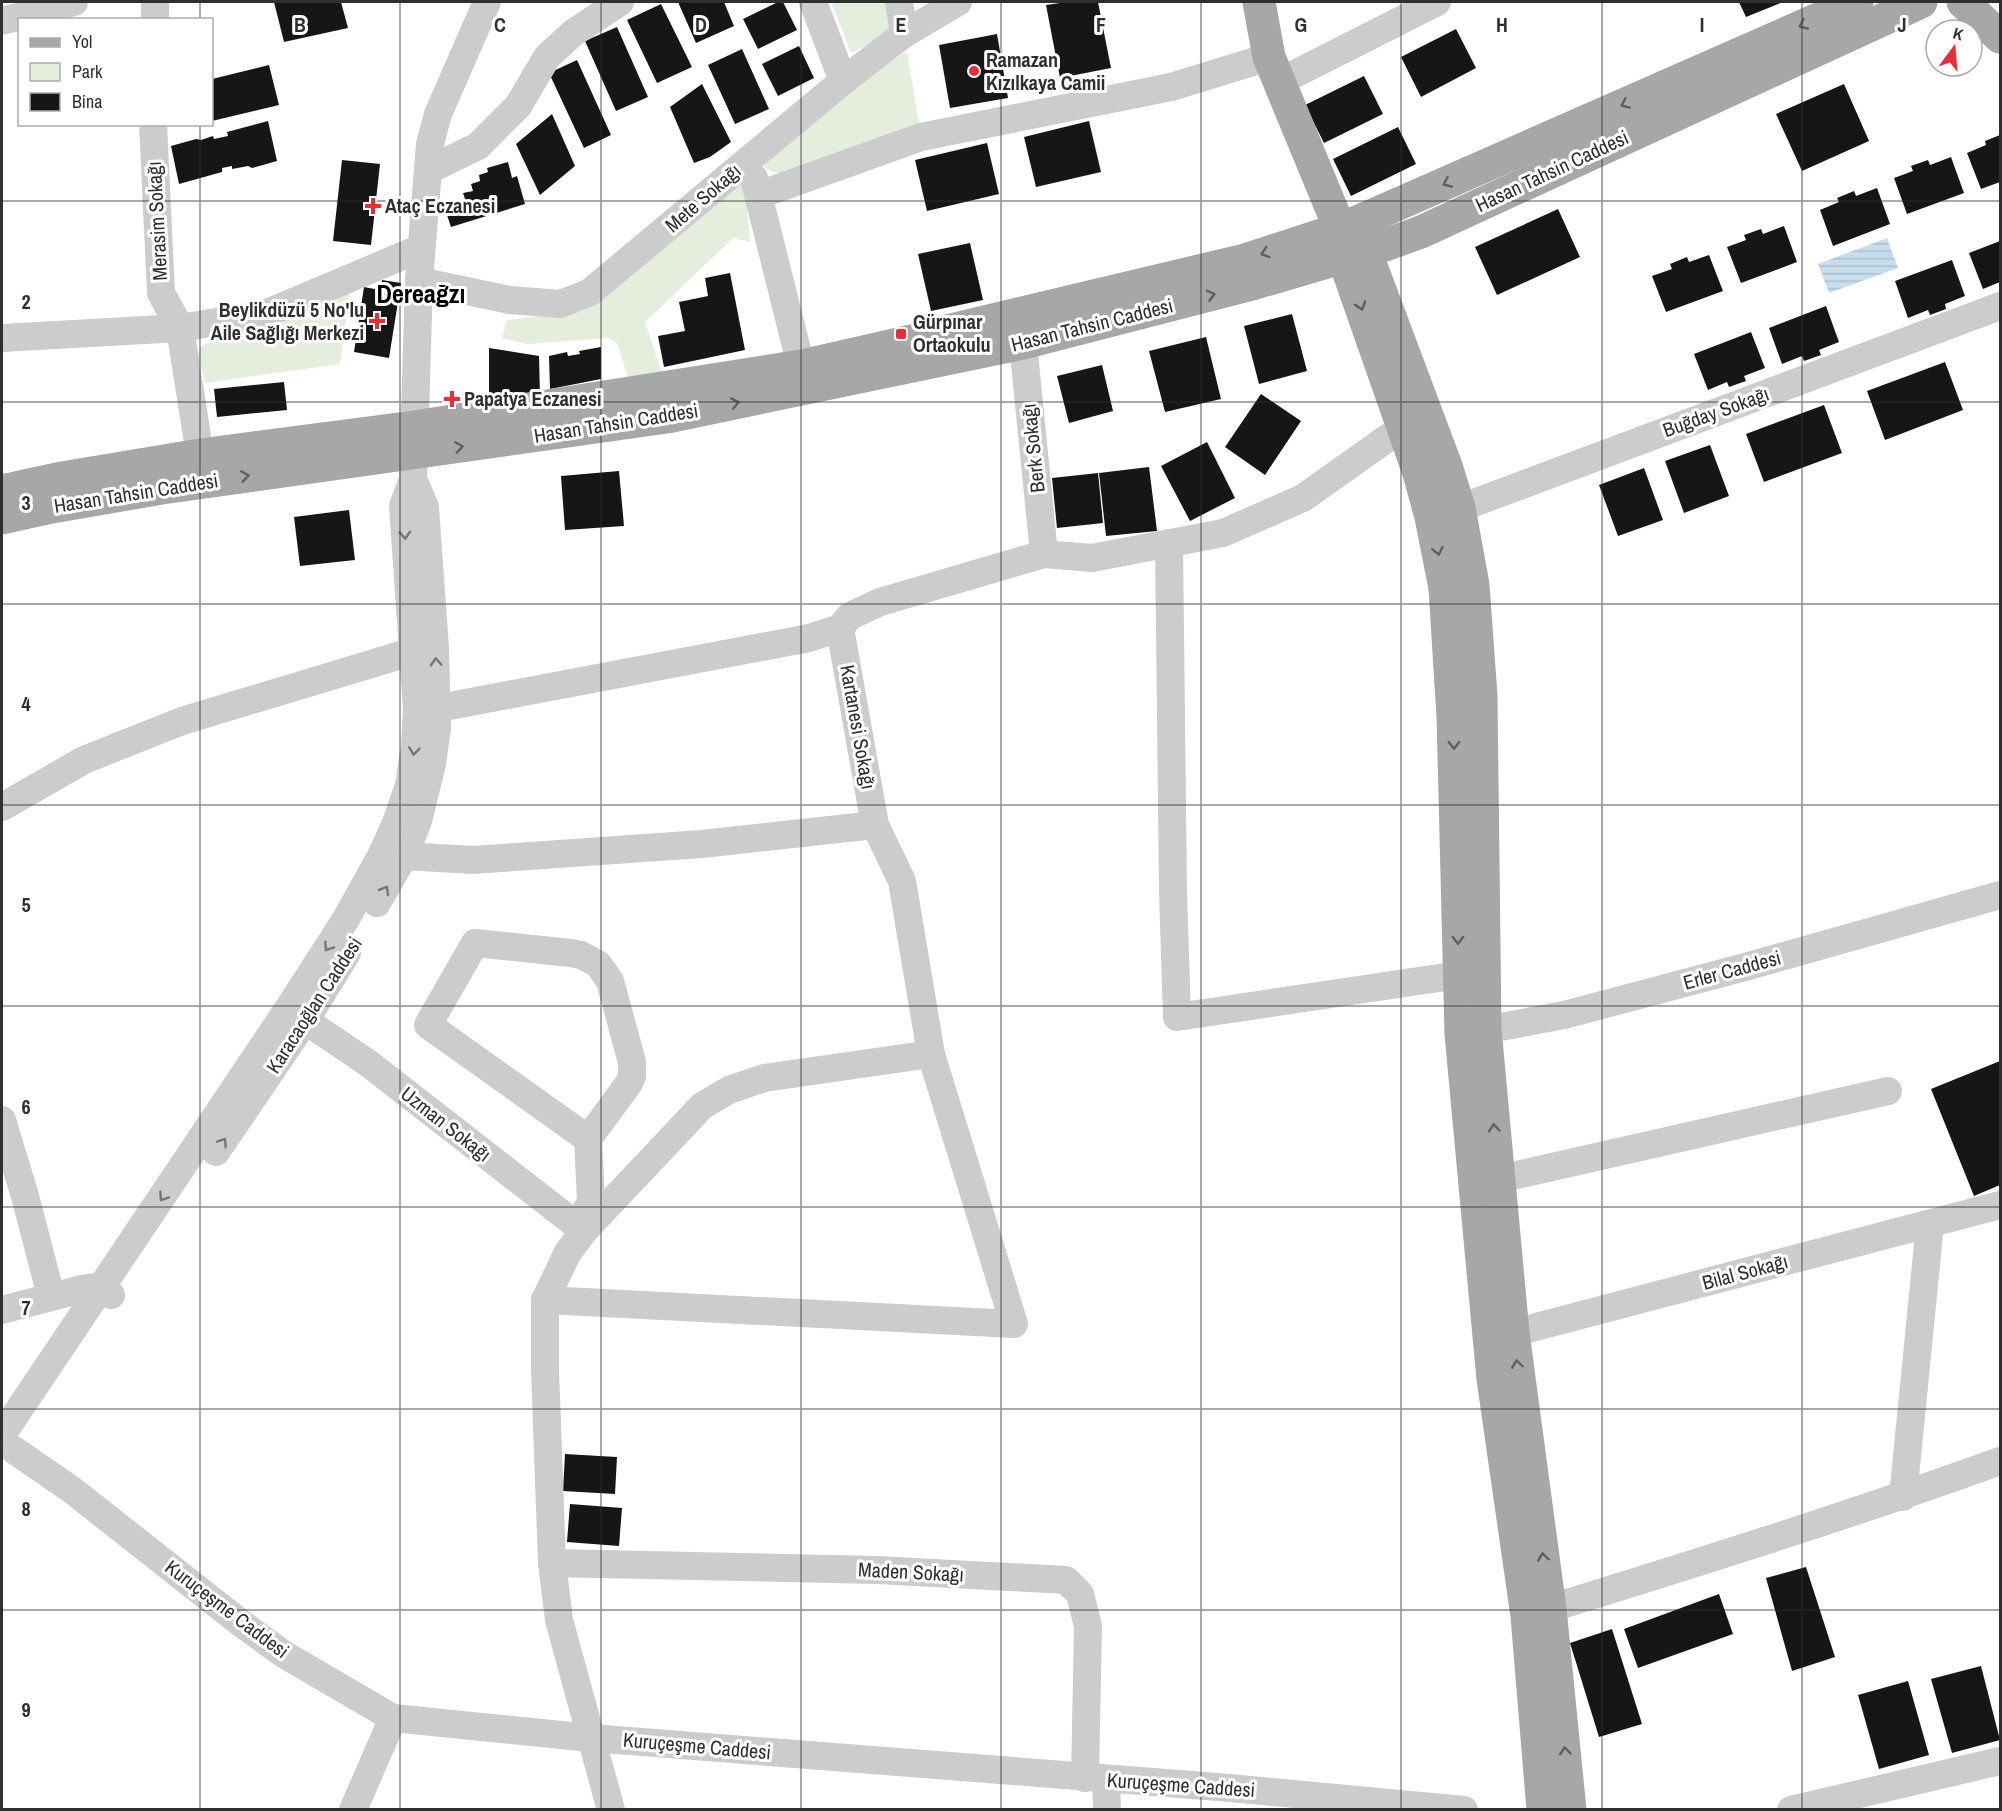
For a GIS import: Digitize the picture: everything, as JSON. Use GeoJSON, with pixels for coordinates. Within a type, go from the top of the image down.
{"type":"FeatureCollection","features":[{"type":"Feature","properties":{"kind":"main road"},"geometry":{"type":"LineString","coordinates":[[1259,2],[1274,70],[1349,245],[1419,472],[1445,513],[1473,585],[1480,696],[1473,1032],[1501,1335]]}},
{"type":"Feature","properties":{"kind":"main road","name":"Hasan Tahsin Caddesi"},"geometry":{"type":"LineString","coordinates":[[2,518],[162,488],[667,417],[1023,343],[1252,284],[1349,245],[1857,2]]}},
{"type":"Feature","properties":{"kind":"main road","name":"Hasan Tahsin Caddesi"},"geometry":{"type":"LineString","coordinates":[[2,492],[62,478],[200,455],[413,453],[920,339],[1245,260],[1349,245],[1385,245],[1420,232],[1921,2]]}},
{"type":"Feature","properties":{"kind":"main road"},"geometry":{"type":"LineString","coordinates":[[1963,2],[2001,37]]}},
{"type":"Feature","properties":{"kind":"main road"},"geometry":{"type":"LineString","coordinates":[[1445,513],[1445,588],[1453,717],[1459,975],[1473,1032],[1499,1179],[1501,1335],[1493,1379],[1539,1612],[1570,1809]]}},
{"type":"Feature","properties":{"kind":"main road"},"geometry":{"type":"LineString","coordinates":[[1539,1612],[1543,1809]]}},
{"type":"Feature","properties":{"kind":"street"},"geometry":{"type":"LineString","coordinates":[[2,21],[74,2]]}},
{"type":"Feature","properties":{"kind":"street"},"geometry":{"type":"LineString","coordinates":[[154,18],[155,2]]}},
{"type":"Feature","properties":{"kind":"street","name":"Karacaoğlan Caddesi"},"geometry":{"type":"LineString","coordinates":[[6,1451],[296,1015],[369,917],[404,856],[418,821],[432,765],[437,728],[427,711],[414,651],[403,507],[413,453],[419,281],[430,144],[438,114],[487,2]]}},
{"type":"Feature","properties":{"kind":"street"},"geometry":{"type":"LineString","coordinates":[[429,170],[478,146],[518,106],[547,57],[573,33],[620,2]]}},
{"type":"Feature","properties":{"kind":"street"},"geometry":{"type":"LineString","coordinates":[[813,2],[843,81]]}},
{"type":"Feature","properties":{"kind":"street"},"geometry":{"type":"LineString","coordinates":[[899,2],[904,34]]}},
{"type":"Feature","properties":{"kind":"street","name":"Mete Sokağı"},"geometry":{"type":"LineString","coordinates":[[419,281],[510,300],[560,304],[589,293],[843,81],[904,34],[958,2]]}},
{"type":"Feature","properties":{"kind":"street"},"geometry":{"type":"LineString","coordinates":[[759,195],[921,137],[1171,87],[1274,70],[1437,2]]}},
{"type":"Feature","properties":{"kind":"street","name":"Merasim Sokağı"},"geometry":{"type":"LineString","coordinates":[[153,126],[161,293],[180,328],[200,455]]}},
{"type":"Feature","properties":{"kind":"street"},"geometry":{"type":"LineString","coordinates":[[748,159],[801,366]]}},
{"type":"Feature","properties":{"kind":"street"},"geometry":{"type":"LineString","coordinates":[[2,338],[180,328],[265,314],[422,248]]}},
{"type":"Feature","properties":{"kind":"street","name":"Buğday Sokağı"},"geometry":{"type":"LineString","coordinates":[[1445,513],[2001,306]]}},
{"type":"Feature","properties":{"kind":"street","name":"Berk Sokağı"},"geometry":{"type":"LineString","coordinates":[[1023,343],[1044,554]]}},
{"type":"Feature","properties":{"kind":"street"},"geometry":{"type":"LineString","coordinates":[[427,711],[809,638],[840,628],[850,616],[880,602],[1044,554],[1092,558],[1223,533],[1303,498],[1389,437]]}},
{"type":"Feature","properties":{"kind":"street","name":"Karacaoğlan Caddesi"},"geometry":{"type":"LineString","coordinates":[[296,1015],[396,824],[409,785],[415,747],[427,711],[435,648],[425,507],[413,453]]}},
{"type":"Feature","properties":{"kind":"street"},"geometry":{"type":"LineString","coordinates":[[1169,543],[1173,892],[1177,1017],[1459,975]]}},
{"type":"Feature","properties":{"kind":"street","name":"Kartanesi Sokağı"},"geometry":{"type":"LineString","coordinates":[[545,1300],[1014,1324],[931,1054],[902,881],[875,825],[840,628]]}},
{"type":"Feature","properties":{"kind":"street"},"geometry":{"type":"LineString","coordinates":[[2,807],[84,760],[182,721],[414,651]]}},
{"type":"Feature","properties":{"kind":"street"},"geometry":{"type":"LineString","coordinates":[[404,856],[473,860],[702,844],[875,825]]}},
{"type":"Feature","properties":{"kind":"street","name":"Erler Caddesi"},"geometry":{"type":"LineString","coordinates":[[1473,1032],[1587,1009],[2001,895]]}},
{"type":"Feature","properties":{"kind":"street"},"geometry":{"type":"LineString","coordinates":[[588,1139],[428,1025],[475,943],[581,955],[598,964],[610,981],[632,1062],[632,1076],[626,1088],[588,1139],[591,1202],[545,1300],[545,1370],[552,1563],[559,1620],[611,1809]]}},
{"type":"Feature","properties":{"kind":"street","name":"Uzman Sokağı"},"geometry":{"type":"LineString","coordinates":[[296,1015],[368,1063],[580,1229]]}},
{"type":"Feature","properties":{"kind":"street"},"geometry":{"type":"LineString","coordinates":[[580,1229],[702,1106],[729,1090],[764,1078],[931,1054]]}},
{"type":"Feature","properties":{"kind":"street"},"geometry":{"type":"LineString","coordinates":[[1499,1179],[1888,1091]]}},
{"type":"Feature","properties":{"kind":"street"},"geometry":{"type":"LineString","coordinates":[[2,1120],[51,1296]]}},
{"type":"Feature","properties":{"kind":"street","name":"Bilal Sokağı"},"geometry":{"type":"LineString","coordinates":[[1501,1335],[2001,1205]]}},
{"type":"Feature","properties":{"kind":"street"},"geometry":{"type":"LineString","coordinates":[[1903,1497],[1930,1224]]}},
{"type":"Feature","properties":{"kind":"street"},"geometry":{"type":"LineString","coordinates":[[2,1310],[82,1288],[109,1293]]}},
{"type":"Feature","properties":{"kind":"street","name":"Kuruçeşme Caddesi"},"geometry":{"type":"LineString","coordinates":[[6,1451],[72,1490],[242,1624],[285,1655],[393,1718],[591,1738],[1095,1778],[1231,1799],[1464,1809]]}},
{"type":"Feature","properties":{"kind":"street"},"geometry":{"type":"LineString","coordinates":[[1539,1612],[1903,1497],[2001,1461]]}},
{"type":"Feature","properties":{"kind":"street","name":"Maden Sokağı"},"geometry":{"type":"LineString","coordinates":[[552,1563],[877,1570],[1066,1580],[1080,1594],[1088,1626],[1095,1778],[1107,1809]]}},
{"type":"Feature","properties":{"kind":"street"},"geometry":{"type":"LineString","coordinates":[[353,1809],[393,1718]]}},
{"type":"Feature","properties":{"kind":"street"},"geometry":{"type":"LineString","coordinates":[[1791,1809],[2001,1761]]}},
{"type":"Feature","properties":{"kind":"green space"},"geometry":{"type":"Polygon","coordinates":[[[831,2],[888,2],[893,33],[851,53],[831,2]]]}},
{"type":"Feature","properties":{"kind":"green space"},"geometry":{"type":"Polygon","coordinates":[[[907,52],[919,123],[785,176],[765,168],[765,159],[879,68],[907,52]]]}},
{"type":"Feature","properties":{"kind":"green space"},"geometry":{"type":"Polygon","coordinates":[[[734,185],[745,186],[750,242],[733,238],[645,322],[663,376],[629,380],[617,343],[608,338],[527,344],[502,338],[507,320],[584,311],[734,185]]]}},
{"type":"Feature","properties":{"kind":"green space"},"geometry":{"type":"Polygon","coordinates":[[[351,283],[340,364],[205,383],[198,355],[201,346],[351,283]]]}},
{"type":"Feature","properties":{"kind":"water"},"geometry":{"type":"Polygon","coordinates":[[[1887,238],[1898,268],[1829,293],[1818,264],[1887,238]]]}},
{"type":"Feature","properties":{"kind":"building"},"geometry":{"type":"Polygon","coordinates":[[[274,2],[341,2],[348,28],[284,42],[274,2]]]}},
{"type":"Feature","properties":{"kind":"building"},"geometry":{"type":"Polygon","coordinates":[[[678,2],[724,2],[734,26],[696,43],[678,2]]]}},
{"type":"Feature","properties":{"kind":"building"},"geometry":{"type":"Polygon","coordinates":[[[778,2],[783,2],[797,30],[758,49],[743,19],[778,2]]]}},
{"type":"Feature","properties":{"kind":"building"},"geometry":{"type":"Polygon","coordinates":[[[1098,2],[1111,68],[1060,78],[1046,5],[1098,2]]]}},
{"type":"Feature","properties":{"kind":"building"},"geometry":{"type":"Polygon","coordinates":[[[1739,2],[1783,2],[1746,17],[1739,2]]]}},
{"type":"Feature","properties":{"kind":"building"},"geometry":{"type":"Polygon","coordinates":[[[661,4],[692,67],[657,83],[627,20],[661,4]]]}},
{"type":"Feature","properties":{"kind":"building"},"geometry":{"type":"Polygon","coordinates":[[[617,27],[648,97],[616,111],[585,41],[617,27]]]}},
{"type":"Feature","properties":{"kind":"building"},"geometry":{"type":"Polygon","coordinates":[[[1456,29],[1476,68],[1421,97],[1401,57],[1456,29]]]}},
{"type":"Feature","properties":{"kind":"building","name":"Ramazan Kızılkaya Camii"},"geometry":{"type":"Polygon","coordinates":[[[997,34],[1008,98],[950,108],[939,45],[997,34]]]}},
{"type":"Feature","properties":{"kind":"building"},"geometry":{"type":"Polygon","coordinates":[[[799,46],[814,78],[778,96],[762,64],[799,46]]]}},
{"type":"Feature","properties":{"kind":"building"},"geometry":{"type":"Polygon","coordinates":[[[742,49],[769,109],[735,124],[708,65],[742,49]]]}},
{"type":"Feature","properties":{"kind":"building"},"geometry":{"type":"Polygon","coordinates":[[[577,60],[611,135],[584,148],[549,73],[577,60]]]}},
{"type":"Feature","properties":{"kind":"building"},"geometry":{"type":"Polygon","coordinates":[[[269,65],[279,105],[213,121],[213,79],[269,65]]]}},
{"type":"Feature","properties":{"kind":"building"},"geometry":{"type":"Polygon","coordinates":[[[1364,76],[1383,114],[1324,143],[1305,105],[1364,76]]]}},
{"type":"Feature","properties":{"kind":"building"},"geometry":{"type":"Polygon","coordinates":[[[702,84],[731,142],[710,157],[694,163],[670,107],[702,84]]]}},
{"type":"Feature","properties":{"kind":"building"},"geometry":{"type":"Polygon","coordinates":[[[1844,84],[1869,141],[1802,171],[1776,114],[1844,84]]]}},
{"type":"Feature","properties":{"kind":"building"},"geometry":{"type":"Polygon","coordinates":[[[552,114],[575,166],[540,195],[516,144],[552,114]]]}},
{"type":"Feature","properties":{"kind":"building"},"geometry":{"type":"Polygon","coordinates":[[[268,121],[277,161],[252,168],[248,166],[232,169],[232,166],[222,168],[222,172],[179,184],[171,146],[213,136],[214,139],[228,136],[227,132],[268,121]]]}},
{"type":"Feature","properties":{"kind":"building"},"geometry":{"type":"Polygon","coordinates":[[[1089,121],[1101,172],[1036,187],[1024,137],[1089,121]]]}},
{"type":"Feature","properties":{"kind":"building"},"geometry":{"type":"Polygon","coordinates":[[[1398,127],[1416,164],[1351,196],[1333,159],[1398,127]]]}},
{"type":"Feature","properties":{"kind":"building"},"geometry":{"type":"Polygon","coordinates":[[[2000,135],[2000,182],[1981,189],[1967,153],[1986,145],[1985,141],[2000,135]]]}},
{"type":"Feature","properties":{"kind":"building"},"geometry":{"type":"Polygon","coordinates":[[[987,143],[999,194],[927,211],[915,160],[987,143]]]}},
{"type":"Feature","properties":{"kind":"building"},"geometry":{"type":"Polygon","coordinates":[[[1951,157],[1964,193],[1907,214],[1894,178],[1913,171],[1911,166],[1928,160],[1930,165],[1951,157]]]}},
{"type":"Feature","properties":{"kind":"building"},"geometry":{"type":"Polygon","coordinates":[[[342,160],[380,164],[371,245],[333,241],[342,160]]]}},
{"type":"Feature","properties":{"kind":"building"},"geometry":{"type":"Polygon","coordinates":[[[508,162],[512,178],[517,176],[525,204],[451,227],[446,212],[454,210],[452,203],[465,199],[463,193],[473,191],[471,184],[480,181],[479,175],[488,172],[487,168],[508,162]]]}},
{"type":"Feature","properties":{"kind":"building"},"geometry":{"type":"Polygon","coordinates":[[[1877,188],[1890,224],[1833,246],[1820,210],[1839,202],[1837,198],[1854,191],[1856,196],[1877,188]]]}},
{"type":"Feature","properties":{"kind":"building"},"geometry":{"type":"Polygon","coordinates":[[[1558,209],[1580,257],[1497,295],[1475,247],[1558,209]]]}},
{"type":"Feature","properties":{"kind":"building"},"geometry":{"type":"Polygon","coordinates":[[[1784,226],[1797,262],[1741,283],[1727,247],[1746,240],[1744,235],[1761,229],[1763,234],[1784,226]]]}},
{"type":"Feature","properties":{"kind":"building"},"geometry":{"type":"Polygon","coordinates":[[[2000,241],[2000,282],[1983,289],[1969,253],[2000,241]]]}},
{"type":"Feature","properties":{"kind":"building"},"geometry":{"type":"Polygon","coordinates":[[[970,243],[983,300],[931,311],[918,254],[970,243]]]}},
{"type":"Feature","properties":{"kind":"building"},"geometry":{"type":"Polygon","coordinates":[[[1709,255],[1723,291],[1666,312],[1652,276],[1672,269],[1670,264],[1687,257],[1689,262],[1709,255]]]}},
{"type":"Feature","properties":{"kind":"building"},"geometry":{"type":"Polygon","coordinates":[[[1952,260],[1965,296],[1945,304],[1946,309],[1930,315],[1928,310],[1908,318],[1895,281],[1952,260]]]}},
{"type":"Feature","properties":{"kind":"building"},"geometry":{"type":"Polygon","coordinates":[[[730,273],[745,350],[664,367],[658,336],[685,331],[679,302],[708,296],[705,278],[730,273]]]}},
{"type":"Feature","properties":{"kind":"building","name":"Beylikdüzü 5 No'lu Aile Sağlığı Merkezi"},"geometry":{"type":"Polygon","coordinates":[[[382,280],[401,283],[389,358],[354,352],[364,287],[380,290],[382,280]]]}},
{"type":"Feature","properties":{"kind":"building"},"geometry":{"type":"Polygon","coordinates":[[[1826,306],[1839,342],[1819,350],[1821,355],[1804,361],[1802,356],[1782,364],[1769,328],[1826,306]]]}},
{"type":"Feature","properties":{"kind":"building"},"geometry":{"type":"Polygon","coordinates":[[[1292,314],[1307,371],[1259,384],[1244,326],[1292,314]]]}},
{"type":"Feature","properties":{"kind":"building"},"geometry":{"type":"Polygon","coordinates":[[[1751,332],[1765,368],[1744,376],[1746,381],[1729,387],[1727,382],[1708,390],[1694,354],[1751,332]]]}},
{"type":"Feature","properties":{"kind":"building"},"geometry":{"type":"Polygon","coordinates":[[[1206,337],[1221,399],[1165,412],[1149,351],[1206,337]]]}},
{"type":"Feature","properties":{"kind":"building"},"geometry":{"type":"Polygon","coordinates":[[[601,347],[601,379],[550,389],[549,356],[567,352],[568,356],[580,354],[579,351],[601,347]]]}},
{"type":"Feature","properties":{"kind":"building"},"geometry":{"type":"Polygon","coordinates":[[[489,348],[539,356],[540,397],[489,398],[489,348]]]}},
{"type":"Feature","properties":{"kind":"building"},"geometry":{"type":"Polygon","coordinates":[[[1945,362],[1963,410],[1885,440],[1867,391],[1945,362]]]}},
{"type":"Feature","properties":{"kind":"building"},"geometry":{"type":"Polygon","coordinates":[[[1102,365],[1113,411],[1069,423],[1057,376],[1102,365]]]}},
{"type":"Feature","properties":{"kind":"building"},"geometry":{"type":"Polygon","coordinates":[[[284,382],[287,410],[217,417],[214,389],[284,382]]]}},
{"type":"Feature","properties":{"kind":"building"},"geometry":{"type":"Polygon","coordinates":[[[1261,394],[1301,421],[1265,475],[1225,447],[1261,394]]]}},
{"type":"Feature","properties":{"kind":"building"},"geometry":{"type":"Polygon","coordinates":[[[1824,405],[1842,453],[1764,482],[1746,434],[1824,405]]]}},
{"type":"Feature","properties":{"kind":"building"},"geometry":{"type":"Polygon","coordinates":[[[1207,442],[1235,498],[1190,521],[1161,466],[1207,442]]]}},
{"type":"Feature","properties":{"kind":"building"},"geometry":{"type":"Polygon","coordinates":[[[1710,445],[1729,496],[1684,513],[1665,461],[1710,445]]]}},
{"type":"Feature","properties":{"kind":"building"},"geometry":{"type":"Polygon","coordinates":[[[1149,467],[1157,531],[1106,536],[1099,473],[1149,467]]]}},
{"type":"Feature","properties":{"kind":"building"},"geometry":{"type":"Polygon","coordinates":[[[1644,468],[1663,520],[1618,536],[1599,485],[1644,468]]]}},
{"type":"Feature","properties":{"kind":"building"},"geometry":{"type":"Polygon","coordinates":[[[619,471],[624,526],[565,530],[561,476],[619,471]]]}},
{"type":"Feature","properties":{"kind":"building"},"geometry":{"type":"Polygon","coordinates":[[[1098,473],[1103,523],[1057,528],[1052,478],[1098,473]]]}},
{"type":"Feature","properties":{"kind":"building"},"geometry":{"type":"Polygon","coordinates":[[[349,510],[355,560],[300,566],[294,517],[349,510]]]}},
{"type":"Feature","properties":{"kind":"building"},"geometry":{"type":"Polygon","coordinates":[[[2000,1061],[2000,1185],[1974,1196],[1931,1089],[2000,1061]]]}},
{"type":"Feature","properties":{"kind":"building"},"geometry":{"type":"Polygon","coordinates":[[[565,1454],[617,1457],[615,1494],[563,1491],[565,1454]]]}},
{"type":"Feature","properties":{"kind":"building"},"geometry":{"type":"Polygon","coordinates":[[[570,1504],[622,1508],[619,1546],[567,1542],[570,1504]]]}},
{"type":"Feature","properties":{"kind":"building"},"geometry":{"type":"Polygon","coordinates":[[[1806,1567],[1835,1657],[1792,1671],[1766,1578],[1806,1567]]]}},
{"type":"Feature","properties":{"kind":"building"},"geometry":{"type":"Polygon","coordinates":[[[1719,1594],[1733,1634],[1638,1668],[1624,1629],[1719,1594]]]}},
{"type":"Feature","properties":{"kind":"building"},"geometry":{"type":"Polygon","coordinates":[[[1612,1629],[1642,1724],[1599,1737],[1570,1643],[1612,1629]]]}},
{"type":"Feature","properties":{"kind":"building"},"geometry":{"type":"Polygon","coordinates":[[[1981,1666],[2000,1740],[1952,1753],[1931,1679],[1981,1666]]]}},
{"type":"Feature","properties":{"kind":"building"},"geometry":{"type":"Polygon","coordinates":[[[1908,1681],[1929,1755],[1879,1769],[1858,1695],[1908,1681]]]}},
{"type":"Feature","properties":{"kind":"place","name":"Ramazan Kızılkaya Camii"},"geometry":{"type":"Point","coordinates":[974,71]}},
{"type":"Feature","properties":{"kind":"place","name":"Ataç Eczanesi"},"geometry":{"type":"Point","coordinates":[373,206]}},
{"type":"Feature","properties":{"kind":"place","name":"Beylikdüzü 5 No'lu Aile Sağlığı Merkezi"},"geometry":{"type":"Point","coordinates":[377,321]}},
{"type":"Feature","properties":{"kind":"place","name":"Gürpınar Ortaokulu"},"geometry":{"type":"Point","coordinates":[901,334]}},
{"type":"Feature","properties":{"kind":"place","name":"Papatya Eczanesi"},"geometry":{"type":"Point","coordinates":[452,399]}},
{"type":"Feature","properties":{"kind":"district","name":"Dereağzı"},"geometry":{"type":"Point","coordinates":[421,294]}}]}
